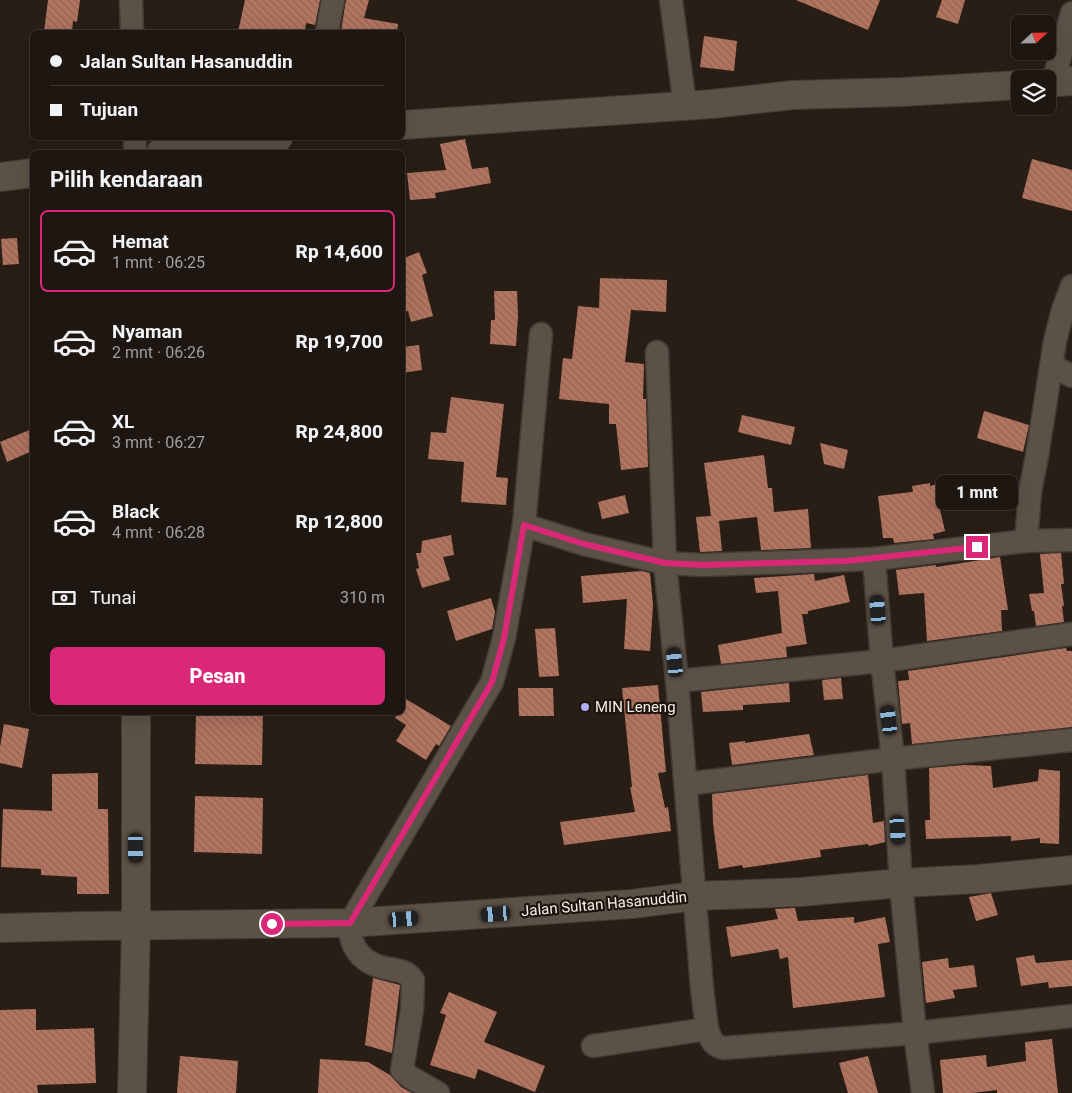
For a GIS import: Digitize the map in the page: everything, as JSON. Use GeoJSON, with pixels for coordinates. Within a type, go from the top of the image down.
{"type":"FeatureCollection","features":[{"type":"Feature","properties":{"kind":"street"},"geometry":{"type":"LineString","coordinates":[[131,0],[132,30]]}},
{"type":"Feature","properties":{"kind":"street"},"geometry":{"type":"LineString","coordinates":[[328,30],[333,0]]}},
{"type":"Feature","properties":{"kind":"street"},"geometry":{"type":"LineString","coordinates":[[671,0],[685,106]]}},
{"type":"Feature","properties":{"kind":"street"},"geometry":{"type":"LineString","coordinates":[[1057,82],[1072,13]]}},
{"type":"Feature","properties":{"kind":"street"},"geometry":{"type":"LineString","coordinates":[[405,125],[685,106],[793,95],[902,92],[1011,86]]}},
{"type":"Feature","properties":{"kind":"street"},"geometry":{"type":"LineString","coordinates":[[179,150],[261,140]]}},
{"type":"Feature","properties":{"kind":"street"},"geometry":{"type":"LineString","coordinates":[[0,177],[30,173]]}},
{"type":"Feature","properties":{"kind":"street"},"geometry":{"type":"LineString","coordinates":[[1026,541],[1030,492],[1055,341],[1063,310],[1072,286]]}},
{"type":"Feature","properties":{"kind":"street"},"geometry":{"type":"LineString","coordinates":[[438,1093],[402,1070],[412,1010],[412,980],[410,976],[402,971],[379,966],[366,960],[351,941],[349,935],[350,923],[492,682],[504,638],[524,525],[541,334]]}},
{"type":"Feature","properties":{"kind":"street"},"geometry":{"type":"LineString","coordinates":[[657,352],[665,563],[678,681],[707,1030],[711,1041],[715,1045],[724,1048],[915,1033],[1072,1016]]}},
{"type":"Feature","properties":{"kind":"street"},"geometry":{"type":"LineString","coordinates":[[1052,366],[1072,376]]}},
{"type":"Feature","properties":{"kind":"street"},"geometry":{"type":"LineString","coordinates":[[524,525],[584,544],[665,563],[704,565],[874,559],[1026,541],[1072,540]]}},
{"type":"Feature","properties":{"kind":"street"},"geometry":{"type":"LineString","coordinates":[[874,559],[882,661],[893,759],[901,882],[915,1033],[923,1093]]}},
{"type":"Feature","properties":{"kind":"street"},"geometry":{"type":"LineString","coordinates":[[678,681],[882,661],[1072,634]]}},
{"type":"Feature","properties":{"kind":"street"},"geometry":{"type":"LineString","coordinates":[[132,1093],[136,925],[136,715]]}},
{"type":"Feature","properties":{"kind":"street"},"geometry":{"type":"LineString","coordinates":[[686,784],[1072,740]]}},
{"type":"Feature","properties":{"kind":"street","name":"Jalan Sultan Hasanuddin"},"geometry":{"type":"LineString","coordinates":[[0,928],[350,923],[632,904],[695,896],[801,892],[901,882],[978,879],[1072,870]]}},
{"type":"Feature","properties":{"kind":"street"},"geometry":{"type":"LineString","coordinates":[[593,1046],[707,1030]]}},
{"type":"Feature","properties":{"kind":"building"},"geometry":{"type":"Polygon","coordinates":[[[48,0],[80,0],[77,22],[73,21],[72,30],[44,30],[48,0]]]}},
{"type":"Feature","properties":{"kind":"building"},"geometry":{"type":"Polygon","coordinates":[[[245,0],[320,0],[315,25],[306,23],[305,30],[238,30],[245,0]]]}},
{"type":"Feature","properties":{"kind":"building"},"geometry":{"type":"Polygon","coordinates":[[[346,0],[369,0],[364,18],[398,24],[397,30],[341,30],[346,0]]]}},
{"type":"Feature","properties":{"kind":"building"},"geometry":{"type":"Polygon","coordinates":[[[796,0],[880,0],[868,30],[796,0]]]}},
{"type":"Feature","properties":{"kind":"building"},"geometry":{"type":"Polygon","coordinates":[[[942,0],[965,0],[958,24],[936,17],[942,0]]]}},
{"type":"Feature","properties":{"kind":"building"},"geometry":{"type":"Polygon","coordinates":[[[704,36],[737,41],[734,71],[700,67],[704,36]]]}},
{"type":"Feature","properties":{"kind":"building"},"geometry":{"type":"Polygon","coordinates":[[[465,139],[472,169],[488,167],[491,183],[435,193],[436,198],[410,200],[407,173],[446,170],[440,144],[465,139]]]}},
{"type":"Feature","properties":{"kind":"building"},"geometry":{"type":"Polygon","coordinates":[[[1032,159],[1072,170],[1072,211],[1022,198],[1032,159]]]}},
{"type":"Feature","properties":{"kind":"building"},"geometry":{"type":"Polygon","coordinates":[[[17,238],[19,264],[3,265],[1,239],[17,238]]]}},
{"type":"Feature","properties":{"kind":"building"},"geometry":{"type":"Polygon","coordinates":[[[419,252],[427,273],[422,275],[433,316],[411,322],[408,311],[405,312],[405,258],[419,252]]]}},
{"type":"Feature","properties":{"kind":"building"},"geometry":{"type":"Polygon","coordinates":[[[600,278],[667,280],[666,312],[631,310],[625,362],[644,364],[643,399],[646,399],[648,467],[621,470],[616,424],[609,424],[609,404],[559,399],[563,358],[572,359],[578,306],[599,308],[600,278]]]}},
{"type":"Feature","properties":{"kind":"building"},"geometry":{"type":"Polygon","coordinates":[[[494,291],[517,291],[516,346],[490,344],[491,320],[495,320],[494,291]]]}},
{"type":"Feature","properties":{"kind":"building"},"geometry":{"type":"Polygon","coordinates":[[[419,345],[422,370],[405,373],[405,347],[419,345]]]}},
{"type":"Feature","properties":{"kind":"building"},"geometry":{"type":"Polygon","coordinates":[[[451,397],[504,404],[496,477],[508,478],[506,505],[461,502],[464,462],[428,459],[431,432],[446,433],[451,397]]]}},
{"type":"Feature","properties":{"kind":"building"},"geometry":{"type":"Polygon","coordinates":[[[984,411],[1029,425],[1023,452],[977,438],[984,411]]]}},
{"type":"Feature","properties":{"kind":"building"},"geometry":{"type":"Polygon","coordinates":[[[742,415],[795,427],[791,445],[738,432],[742,415]]]}},
{"type":"Feature","properties":{"kind":"building"},"geometry":{"type":"Polygon","coordinates":[[[30,430],[30,452],[7,462],[0,442],[30,430]]]}},
{"type":"Feature","properties":{"kind":"building"},"geometry":{"type":"Polygon","coordinates":[[[820,443],[848,450],[844,469],[824,464],[820,443]]]}},
{"type":"Feature","properties":{"kind":"building"},"geometry":{"type":"Polygon","coordinates":[[[764,455],[768,488],[772,488],[774,512],[808,509],[811,548],[761,550],[757,517],[719,521],[722,551],[700,552],[696,517],[711,516],[704,463],[764,455]]]}},
{"type":"Feature","properties":{"kind":"building"},"geometry":{"type":"Polygon","coordinates":[[[948,481],[948,484],[977,484],[976,503],[938,501],[945,531],[933,534],[934,539],[894,543],[893,538],[883,538],[878,496],[912,492],[912,486],[930,483],[930,486],[948,481]]]}},
{"type":"Feature","properties":{"kind":"building"},"geometry":{"type":"Polygon","coordinates":[[[625,495],[629,513],[602,519],[598,502],[625,495]]]}},
{"type":"Feature","properties":{"kind":"building"},"geometry":{"type":"Polygon","coordinates":[[[451,535],[454,555],[443,557],[450,580],[422,588],[416,569],[419,568],[416,553],[421,553],[422,541],[451,535]]]}},
{"type":"Feature","properties":{"kind":"building"},"geometry":{"type":"Polygon","coordinates":[[[1061,553],[1064,584],[1061,584],[1064,622],[1036,626],[1029,594],[1044,593],[1040,554],[1061,553]]]}},
{"type":"Feature","properties":{"kind":"building"},"geometry":{"type":"Polygon","coordinates":[[[1000,557],[1008,610],[1001,610],[1002,631],[927,641],[924,593],[899,595],[896,570],[936,565],[936,567],[1000,557]]]}},
{"type":"Feature","properties":{"kind":"building"},"geometry":{"type":"Polygon","coordinates":[[[641,571],[650,573],[653,605],[650,651],[624,649],[627,599],[583,603],[581,576],[641,571]]]}},
{"type":"Feature","properties":{"kind":"building"},"geometry":{"type":"Polygon","coordinates":[[[814,574],[815,581],[844,575],[850,602],[802,614],[807,644],[786,647],[787,657],[721,664],[718,645],[782,633],[778,591],[756,593],[754,578],[814,574]]]}},
{"type":"Feature","properties":{"kind":"building"},"geometry":{"type":"Polygon","coordinates":[[[491,598],[495,612],[492,629],[456,641],[447,611],[491,598]]]}},
{"type":"Feature","properties":{"kind":"building"},"geometry":{"type":"Polygon","coordinates":[[[555,628],[559,676],[539,677],[535,629],[555,628]]]}},
{"type":"Feature","properties":{"kind":"building"},"geometry":{"type":"Polygon","coordinates":[[[1066,648],[1067,651],[1072,651],[1072,727],[912,744],[910,723],[902,724],[898,681],[909,680],[908,671],[1066,648]]]}},
{"type":"Feature","properties":{"kind":"building"},"geometry":{"type":"Polygon","coordinates":[[[841,678],[843,699],[824,700],[822,680],[841,678]]]}},
{"type":"Feature","properties":{"kind":"building"},"geometry":{"type":"Polygon","coordinates":[[[789,683],[790,702],[743,705],[743,710],[703,712],[701,692],[789,683]]]}},
{"type":"Feature","properties":{"kind":"building"},"geometry":{"type":"Polygon","coordinates":[[[658,685],[666,772],[658,773],[665,808],[668,807],[671,831],[564,845],[560,822],[635,812],[630,787],[632,787],[622,688],[658,685]]]}},
{"type":"Feature","properties":{"kind":"building"},"geometry":{"type":"Polygon","coordinates":[[[518,688],[553,688],[554,716],[519,716],[518,688]]]}},
{"type":"Feature","properties":{"kind":"building"},"geometry":{"type":"Polygon","coordinates":[[[406,699],[451,726],[439,746],[436,744],[426,760],[396,741],[406,725],[395,718],[396,715],[405,715],[406,699]]]}},
{"type":"Feature","properties":{"kind":"building"},"geometry":{"type":"Polygon","coordinates":[[[196,715],[263,715],[262,765],[195,764],[196,715]]]}},
{"type":"Feature","properties":{"kind":"building"},"geometry":{"type":"Polygon","coordinates":[[[4,724],[29,729],[22,768],[0,763],[0,747],[4,724]]]}},
{"type":"Feature","properties":{"kind":"building"},"geometry":{"type":"Polygon","coordinates":[[[809,734],[814,755],[732,765],[729,743],[745,741],[745,743],[809,734]]]}},
{"type":"Feature","properties":{"kind":"building"},"geometry":{"type":"Polygon","coordinates":[[[964,765],[991,766],[993,788],[1038,781],[1039,769],[1060,771],[1059,844],[1040,843],[1040,838],[1011,841],[1011,836],[926,839],[925,820],[930,820],[929,768],[964,765]]]}},
{"type":"Feature","properties":{"kind":"building"},"geometry":{"type":"Polygon","coordinates":[[[98,773],[98,809],[108,809],[109,894],[77,894],[77,877],[41,875],[41,869],[1,867],[3,809],[52,811],[52,774],[98,773]]]}},
{"type":"Feature","properties":{"kind":"building"},"geometry":{"type":"Polygon","coordinates":[[[868,775],[873,823],[884,821],[885,842],[869,846],[868,844],[820,850],[821,857],[743,868],[742,865],[719,869],[713,823],[712,794],[868,775]]]}},
{"type":"Feature","properties":{"kind":"building"},"geometry":{"type":"Polygon","coordinates":[[[195,796],[263,798],[262,854],[194,852],[195,796]]]}},
{"type":"Feature","properties":{"kind":"building"},"geometry":{"type":"Polygon","coordinates":[[[991,893],[998,915],[976,921],[969,897],[991,893]]]}},
{"type":"Feature","properties":{"kind":"building"},"geometry":{"type":"Polygon","coordinates":[[[795,908],[798,921],[854,917],[854,923],[885,917],[890,942],[878,944],[885,997],[793,1008],[788,957],[780,959],[778,949],[731,957],[726,927],[778,919],[775,909],[795,908]]]}},
{"type":"Feature","properties":{"kind":"building"},"geometry":{"type":"Polygon","coordinates":[[[1034,955],[1036,963],[1072,960],[1072,986],[1049,988],[1048,982],[1021,986],[1016,958],[1034,955]]]}},
{"type":"Feature","properties":{"kind":"building"},"geometry":{"type":"Polygon","coordinates":[[[948,958],[949,968],[974,965],[977,987],[953,990],[955,998],[926,1003],[922,962],[948,958]]]}},
{"type":"Feature","properties":{"kind":"building"},"geometry":{"type":"Polygon","coordinates":[[[373,978],[400,985],[392,1053],[365,1045],[373,978]]]}},
{"type":"Feature","properties":{"kind":"building"},"geometry":{"type":"Polygon","coordinates":[[[449,992],[497,1012],[484,1042],[545,1066],[535,1092],[478,1069],[475,1079],[430,1065],[446,1015],[440,1013],[449,992]]]}},
{"type":"Feature","properties":{"kind":"building"},"geometry":{"type":"Polygon","coordinates":[[[36,1009],[36,1030],[94,1028],[96,1083],[37,1085],[38,1093],[0,1093],[0,1010],[36,1009]]]}},
{"type":"Feature","properties":{"kind":"building"},"geometry":{"type":"Polygon","coordinates":[[[1052,1039],[1058,1093],[997,1093],[997,1090],[972,1093],[943,1093],[940,1060],[986,1055],[987,1067],[1026,1061],[1025,1042],[1052,1039]]]}},
{"type":"Feature","properties":{"kind":"building"},"geometry":{"type":"Polygon","coordinates":[[[180,1056],[238,1061],[236,1093],[177,1093],[180,1056]]]}},
{"type":"Feature","properties":{"kind":"building"},"geometry":{"type":"Polygon","coordinates":[[[868,1056],[878,1093],[848,1093],[839,1063],[868,1056]]]}},
{"type":"Feature","properties":{"kind":"building"},"geometry":{"type":"Polygon","coordinates":[[[320,1059],[368,1062],[390,1075],[401,1087],[412,1093],[318,1093],[320,1059]]]}},
{"type":"Feature","properties":{"kind":"place","name":"MIN Leneng"},"geometry":{"type":"Point","coordinates":[585,707]}},
{"type":"Feature","properties":{"kind":"route"},"geometry":{"type":"LineString","coordinates":[[272,924],[350,923],[492,682],[504,638],[524,525],[584,544],[665,563],[704,565],[846,561],[977,547]]}}]}
